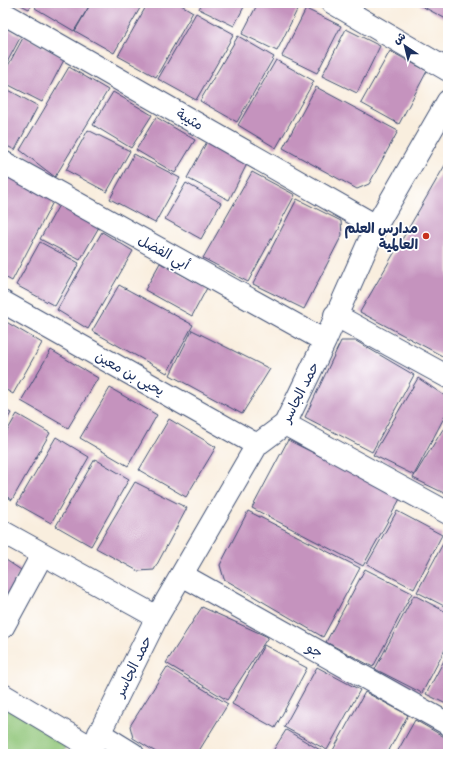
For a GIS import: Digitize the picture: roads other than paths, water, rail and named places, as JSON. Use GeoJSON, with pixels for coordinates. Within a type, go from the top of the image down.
{"type":"FeatureCollection","features":[{"type":"Feature","properties":{"kind":"street"},"geometry":{"type":"LineString","coordinates":[[332,3],[448,70]]}},
{"type":"Feature","properties":{"kind":"street","name":"مثيبة"},"geometry":{"type":"LineString","coordinates":[[3,13],[376,226]]}},
{"type":"Feature","properties":{"kind":"street","name":"حمد الجاسر"},"geometry":{"type":"LineString","coordinates":[[93,745],[157,616],[257,445],[285,424],[325,341],[335,315],[376,226],[448,101]]}},
{"type":"Feature","properties":{"kind":"street","name":"أبي الفضل"},"geometry":{"type":"LineString","coordinates":[[3,162],[325,341]]}},
{"type":"Feature","properties":{"kind":"street","name":"يحيى بن معين"},"geometry":{"type":"LineString","coordinates":[[3,302],[257,445]]}},
{"type":"Feature","properties":{"kind":"street"},"geometry":{"type":"LineString","coordinates":[[335,315],[448,377]]}},
{"type":"Feature","properties":{"kind":"street"},"geometry":{"type":"LineString","coordinates":[[285,424],[448,513]]}},
{"type":"Feature","properties":{"kind":"street"},"geometry":{"type":"LineString","coordinates":[[3,532],[42,555],[157,616]]}},
{"type":"Feature","properties":{"kind":"street"},"geometry":{"type":"LineString","coordinates":[[3,627],[42,555]]}},
{"type":"Feature","properties":{"kind":"street","name":"جو"},"geometry":{"type":"LineString","coordinates":[[182,575],[448,724]]}},
{"type":"Feature","properties":{"kind":"street"},"geometry":{"type":"LineString","coordinates":[[3,695],[93,745],[133,754]]}},
{"type":"Feature","properties":{"kind":"place","name":"مدارس العلم العالمية"},"geometry":{"type":"Point","coordinates":[426,236]}}]}
